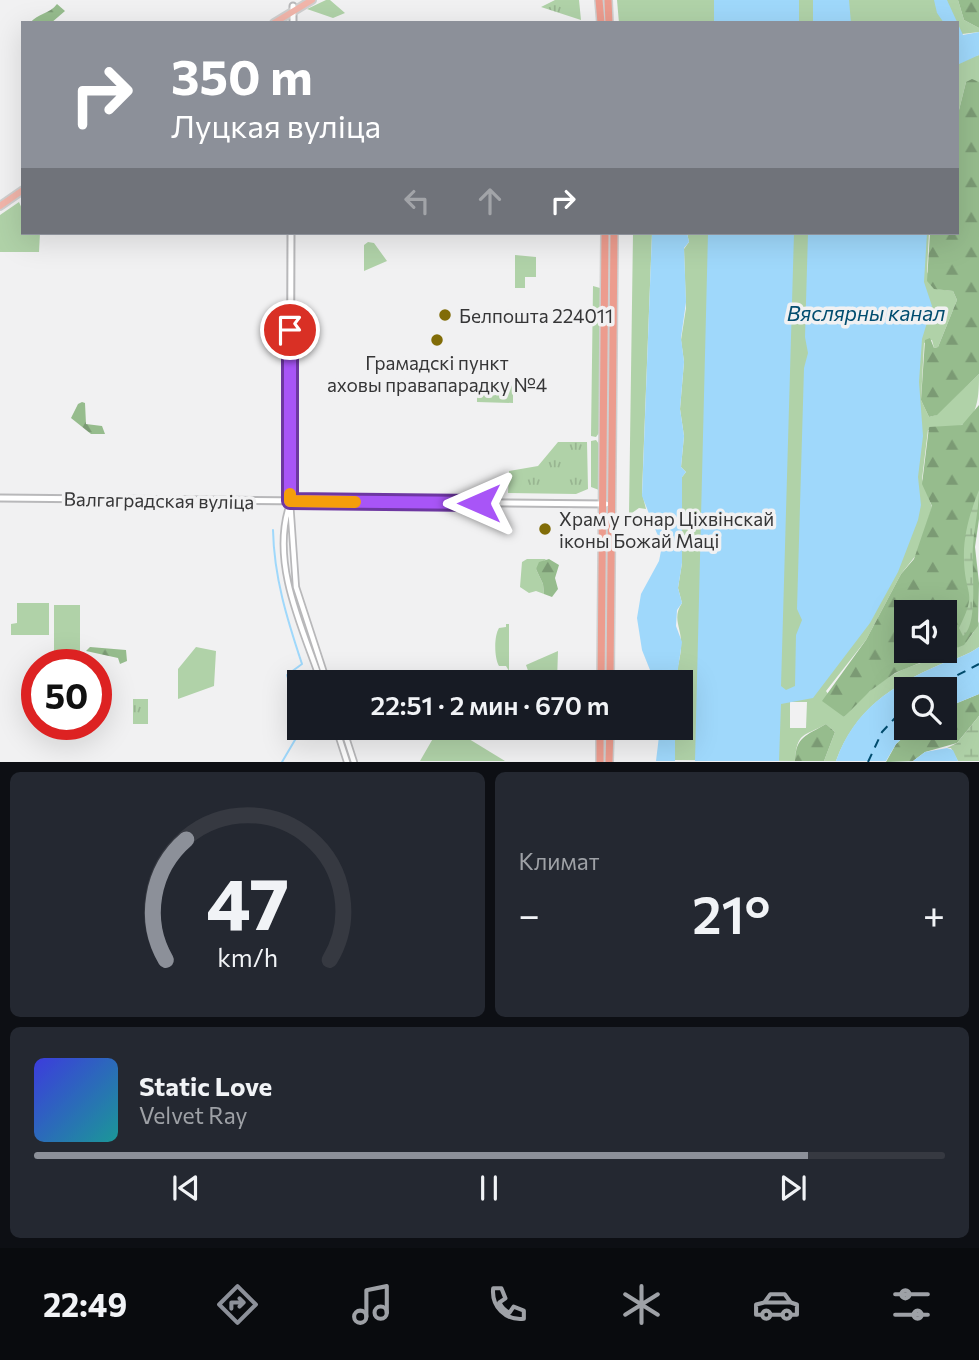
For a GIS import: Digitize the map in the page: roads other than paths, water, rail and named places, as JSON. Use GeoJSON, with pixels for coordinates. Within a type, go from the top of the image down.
{"type":"FeatureCollection","features":[{"type":"Feature","properties":{"kind":"highway"},"geometry":{"type":"LineString","coordinates":[[600,0],[601,21]]}},
{"type":"Feature","properties":{"kind":"highway"},"geometry":{"type":"LineString","coordinates":[[608,0],[610,21]]}},
{"type":"Feature","properties":{"kind":"highway"},"geometry":{"type":"LineString","coordinates":[[605,235],[602,504],[606,670]]}},
{"type":"Feature","properties":{"kind":"highway"},"geometry":{"type":"LineString","coordinates":[[606,650],[611,504],[614,235]]}},
{"type":"Feature","properties":{"kind":"highway"},"geometry":{"type":"LineString","coordinates":[[600,740],[600,761]]}},
{"type":"Feature","properties":{"kind":"highway"},"geometry":{"type":"LineString","coordinates":[[609,761],[610,740]]}},
{"type":"Feature","properties":{"kind":"main road"},"geometry":{"type":"LineString","coordinates":[[277,21],[302,0]]}},
{"type":"Feature","properties":{"kind":"main road"},"geometry":{"type":"LineString","coordinates":[[270,21],[312,0]]}},
{"type":"Feature","properties":{"kind":"main road"},"geometry":{"type":"LineString","coordinates":[[293,8],[293,21]]}},
{"type":"Feature","properties":{"kind":"main road"},"geometry":{"type":"LineString","coordinates":[[0,208],[21,193]]}},
{"type":"Feature","properties":{"kind":"main road"},"geometry":{"type":"LineString","coordinates":[[290,503],[291,235]]}},
{"type":"Feature","properties":{"kind":"main road","name":"Валгаградская вуліца"},"geometry":{"type":"LineString","coordinates":[[0,498],[290,503],[611,504]]}},
{"type":"Feature","properties":{"kind":"street"},"geometry":{"type":"LineString","coordinates":[[290,503],[293,570],[323,670]]}},
{"type":"Feature","properties":{"kind":"street"},"geometry":{"type":"LineString","coordinates":[[290,503],[286,519],[287,572],[317,670]]}},
{"type":"Feature","properties":{"kind":"street"},"geometry":{"type":"LineString","coordinates":[[306,640],[312,637]]}},
{"type":"Feature","properties":{"kind":"street"},"geometry":{"type":"LineString","coordinates":[[339,740],[347,761]]}},
{"type":"Feature","properties":{"kind":"street"},"geometry":{"type":"LineString","coordinates":[[347,740],[354,761]]}},
{"type":"Feature","properties":{"kind":"water"},"geometry":{"type":"Polygon","coordinates":[[[714,0],[799,0],[799,21],[714,21],[714,0]]]}},
{"type":"Feature","properties":{"kind":"water"},"geometry":{"type":"Polygon","coordinates":[[[813,0],[849,0],[851,21],[813,21],[813,0]]]}},
{"type":"Feature","properties":{"kind":"water"},"geometry":{"type":"Polygon","coordinates":[[[934,0],[947,0],[957,21],[943,21],[937,13],[934,0]]]}},
{"type":"Feature","properties":{"kind":"water"},"geometry":{"type":"Polygon","coordinates":[[[959,26],[963,35],[979,32],[979,55],[959,64],[959,26]]]}},
{"type":"Feature","properties":{"kind":"water"},"geometry":{"type":"Polygon","coordinates":[[[652,235],[687,235],[689,242],[684,248],[686,302],[681,338],[684,362],[680,409],[684,436],[681,467],[686,472],[682,477],[682,563],[678,588],[682,603],[677,610],[676,626],[682,642],[678,670],[650,670],[642,650],[637,618],[641,594],[659,561],[662,546],[642,496],[652,235]]]}},
{"type":"Feature","properties":{"kind":"water","name":"Вяслярны канал"},"geometry":{"type":"Polygon","coordinates":[[[708,235],[794,235],[781,686],[786,690],[795,686],[796,635],[802,620],[797,609],[804,368],[808,353],[805,337],[808,235],[927,235],[924,282],[932,306],[922,339],[919,382],[923,436],[918,477],[921,505],[898,572],[870,623],[813,698],[781,704],[779,761],[695,761],[708,235]]]}},
{"type":"Feature","properties":{"kind":"water"},"geometry":{"type":"Polygon","coordinates":[[[979,647],[979,694],[957,703],[957,677],[915,677],[944,663],[957,663],[957,658],[979,647]]]}},
{"type":"Feature","properties":{"kind":"water"},"geometry":{"type":"Polygon","coordinates":[[[894,689],[894,740],[900,740],[886,761],[836,761],[853,727],[894,689]]]}},
{"type":"Feature","properties":{"kind":"water"},"geometry":{"type":"Polygon","coordinates":[[[659,740],[675,740],[675,761],[656,761],[659,740]]]}},
{"type":"Feature","properties":{"kind":"water"},"geometry":{"type":"Polygon","coordinates":[[[947,748],[953,750],[958,761],[913,761],[925,752],[947,748]]]}},
{"type":"Feature","properties":{"kind":"waterway"},"geometry":{"type":"LineString","coordinates":[[273,530],[286,614],[302,664],[294,670]]}},
{"type":"Feature","properties":{"kind":"waterway"},"geometry":{"type":"LineString","coordinates":[[282,762],[295,740]]}},
{"type":"Feature","properties":{"kind":"place","name":"Белпошта 224011"},"geometry":{"type":"Point","coordinates":[445,315]}},
{"type":"Feature","properties":{"kind":"place","name":"Грамадскі пункт аховы правапарадку №4"},"geometry":{"type":"Point","coordinates":[437,340]}},
{"type":"Feature","properties":{"kind":"place","name":"Храм у гонар Ціхвінскай іконы Божай Маці"},"geometry":{"type":"Point","coordinates":[545,529]}}]}
